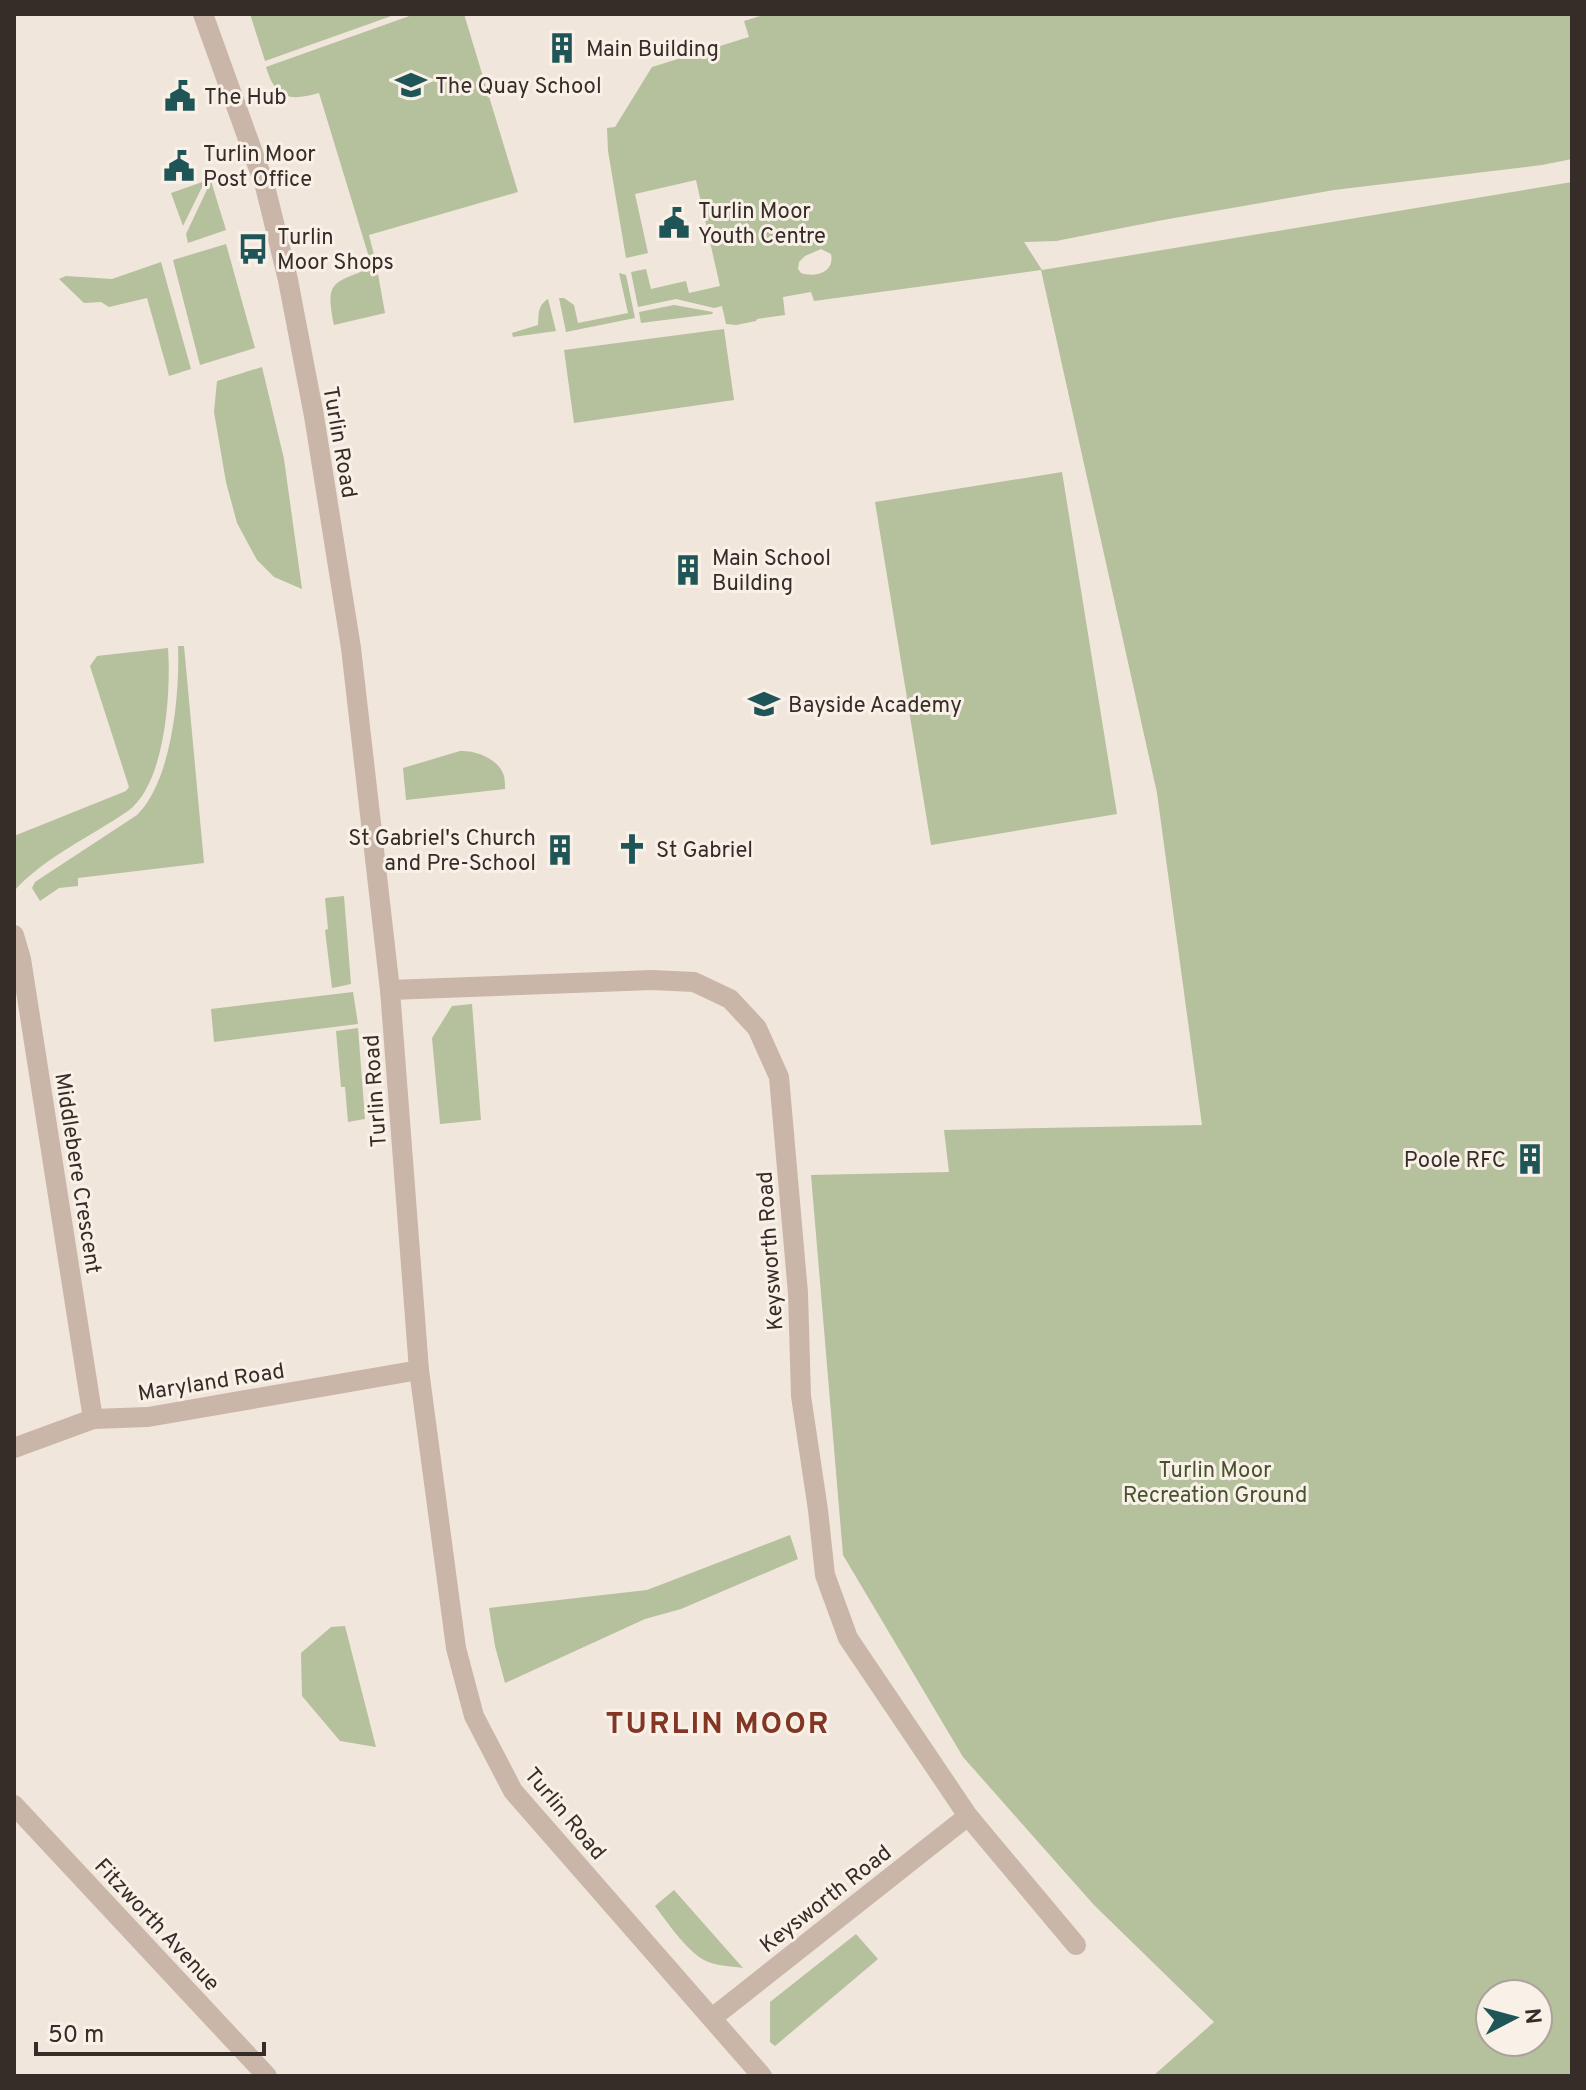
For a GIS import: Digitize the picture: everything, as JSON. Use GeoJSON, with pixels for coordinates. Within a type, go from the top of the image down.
{"type":"FeatureCollection","features":[{"type":"Feature","properties":{"kind":"street","name":"Turlin Road"},"geometry":{"type":"LineString","coordinates":[[203,14],[265,186],[288,280],[314,416],[351,648],[390,990],[419,1370],[456,1648],[474,1716],[513,1791],[762,2076]]}},
{"type":"Feature","properties":{"kind":"street","name":"Middlebere Crescent"},"geometry":{"type":"LineString","coordinates":[[14,935],[21,959],[93,1419]]}},
{"type":"Feature","properties":{"kind":"street","name":"Keysworth Road"},"geometry":{"type":"LineString","coordinates":[[390,990],[652,980],[694,982],[730,999],[757,1028],[779,1077],[798,1293],[801,1396],[825,1575],[848,1638],[968,1816],[1076,1945]]}},
{"type":"Feature","properties":{"kind":"street","name":"Maryland Road"},"geometry":{"type":"LineString","coordinates":[[14,1448],[93,1419],[148,1417],[419,1370]]}},
{"type":"Feature","properties":{"kind":"street","name":"Fitzworth Avenue"},"geometry":{"type":"LineString","coordinates":[[14,1805],[267,2076]]}},
{"type":"Feature","properties":{"kind":"street","name":"Keysworth Road"},"geometry":{"type":"LineString","coordinates":[[712,2018],[968,1816]]}},
{"type":"Feature","properties":{"kind":"green space"},"geometry":{"type":"Polygon","coordinates":[[[250,14],[397,14],[265,61],[250,14]]]}},
{"type":"Feature","properties":{"kind":"green space"},"geometry":{"type":"Polygon","coordinates":[[[415,14],[464,14],[518,192],[369,235],[385,313],[334,325],[331,298],[335,285],[372,267],[319,93],[300,97],[285,95],[274,86],[266,67],[415,14]]]}},
{"type":"Feature","properties":{"kind":"green space","name":"Turlin Moor Recreation Ground"},"geometry":{"type":"Polygon","coordinates":[[[766,14],[1572,14],[1572,159],[1334,190],[1056,241],[1024,242],[1042,270],[1572,182],[1572,2076],[1153,2076],[1214,2022],[1094,1905],[963,1757],[843,1555],[811,1175],[949,1172],[944,1130],[1202,1125],[1157,793],[1041,270],[814,301],[811,292],[783,297],[785,315],[736,325],[726,324],[722,306],[714,308],[676,299],[638,307],[631,272],[646,269],[651,289],[686,281],[689,293],[720,286],[696,180],[635,194],[648,253],[626,258],[607,128],[615,127],[652,67],[749,37],[744,21],[766,14]],[[821,249],[805,256],[799,262],[798,269],[807,274],[823,272],[830,265],[831,254],[821,249]]]}},
{"type":"Feature","properties":{"kind":"green space"},"geometry":{"type":"Polygon","coordinates":[[[205,181],[183,226],[171,193],[205,181]]]}},
{"type":"Feature","properties":{"kind":"green space"},"geometry":{"type":"Polygon","coordinates":[[[211,181],[226,230],[188,243],[186,234],[211,181]]]}},
{"type":"Feature","properties":{"kind":"green space"},"geometry":{"type":"Polygon","coordinates":[[[226,244],[255,348],[200,365],[173,260],[226,244]]]}},
{"type":"Feature","properties":{"kind":"green space"},"geometry":{"type":"Polygon","coordinates":[[[161,262],[191,369],[169,376],[147,298],[109,307],[101,302],[84,303],[59,279],[66,276],[112,279],[161,262]]]}},
{"type":"Feature","properties":{"kind":"green space"},"geometry":{"type":"Polygon","coordinates":[[[619,273],[626,275],[635,318],[566,332],[559,298],[574,305],[578,323],[628,313],[619,273]]]}},
{"type":"Feature","properties":{"kind":"green space"},"geometry":{"type":"Polygon","coordinates":[[[548,299],[556,331],[513,337],[512,333],[538,325],[540,307],[548,299]]]}},
{"type":"Feature","properties":{"kind":"green space"},"geometry":{"type":"Polygon","coordinates":[[[674,305],[713,312],[641,323],[639,312],[674,305]]]}},
{"type":"Feature","properties":{"kind":"green space"},"geometry":{"type":"Polygon","coordinates":[[[724,329],[734,400],[574,423],[564,350],[724,329]]]}},
{"type":"Feature","properties":{"kind":"green space"},"geometry":{"type":"Polygon","coordinates":[[[262,367],[284,459],[302,589],[274,577],[257,560],[237,523],[226,482],[214,412],[217,381],[262,367]]]}},
{"type":"Feature","properties":{"kind":"green space"},"geometry":{"type":"Polygon","coordinates":[[[1062,472],[1117,814],[931,845],[875,502],[1062,472]]]}},
{"type":"Feature","properties":{"kind":"green space"},"geometry":{"type":"Polygon","coordinates":[[[178,646],[184,646],[204,863],[78,878],[78,886],[59,888],[40,901],[32,888],[35,882],[137,815],[149,800],[166,759],[171,735],[178,646]]]}},
{"type":"Feature","properties":{"kind":"green space"},"geometry":{"type":"Polygon","coordinates":[[[168,648],[167,711],[163,735],[151,780],[141,798],[128,811],[40,868],[14,891],[14,836],[126,791],[129,787],[90,666],[97,656],[168,648]]]}},
{"type":"Feature","properties":{"kind":"green space"},"geometry":{"type":"Polygon","coordinates":[[[460,751],[473,752],[492,760],[501,770],[505,789],[406,800],[403,768],[460,751]]]}},
{"type":"Feature","properties":{"kind":"green space"},"geometry":{"type":"Polygon","coordinates":[[[344,896],[351,984],[332,988],[325,930],[328,929],[325,898],[344,896]]]}},
{"type":"Feature","properties":{"kind":"green space"},"geometry":{"type":"Polygon","coordinates":[[[353,992],[358,1024],[214,1042],[211,1009],[353,992]]]}},
{"type":"Feature","properties":{"kind":"green space"},"geometry":{"type":"Polygon","coordinates":[[[472,1004],[481,1120],[440,1124],[432,1038],[452,1006],[472,1004]]]}},
{"type":"Feature","properties":{"kind":"green space"},"geometry":{"type":"Polygon","coordinates":[[[358,1028],[365,1119],[348,1122],[336,1031],[358,1028]]]}},
{"type":"Feature","properties":{"kind":"green space"},"geometry":{"type":"Polygon","coordinates":[[[790,1535],[798,1559],[681,1609],[645,1619],[505,1683],[489,1608],[647,1590],[790,1535]]]}},
{"type":"Feature","properties":{"kind":"green space"},"geometry":{"type":"Polygon","coordinates":[[[345,1626],[376,1747],[340,1741],[302,1696],[301,1653],[331,1627],[345,1626]]]}},
{"type":"Feature","properties":{"kind":"green space"},"geometry":{"type":"Polygon","coordinates":[[[674,1890],[743,1968],[708,1962],[684,1943],[655,1906],[674,1890]]]}},
{"type":"Feature","properties":{"kind":"green space"},"geometry":{"type":"Polygon","coordinates":[[[856,1934],[878,1959],[775,2046],[770,2042],[770,2002],[856,1934]]]}},
{"type":"Feature","properties":{"kind":"place","name":"Main Building"},"geometry":{"type":"Point","coordinates":[562,48]}},
{"type":"Feature","properties":{"kind":"place","name":"The Quay School"},"geometry":{"type":"Point","coordinates":[411,85]}},
{"type":"Feature","properties":{"kind":"place","name":"The Hub"},"geometry":{"type":"Point","coordinates":[180,96]}},
{"type":"Feature","properties":{"kind":"place","name":"Turlin Moor Post Office"},"geometry":{"type":"Point","coordinates":[179,166]}},
{"type":"Feature","properties":{"kind":"place","name":"Turlin Moor Youth Centre"},"geometry":{"type":"Point","coordinates":[674,223]}},
{"type":"Feature","properties":{"kind":"place","name":"Turlin Moor Shops"},"geometry":{"type":"Point","coordinates":[253,249]}},
{"type":"Feature","properties":{"kind":"place","name":"Main School Building"},"geometry":{"type":"Point","coordinates":[688,570]}},
{"type":"Feature","properties":{"kind":"place","name":"Bayside Academy"},"geometry":{"type":"Point","coordinates":[764,704]}},
{"type":"Feature","properties":{"kind":"place","name":"St Gabriel"},"geometry":{"type":"Point","coordinates":[632,849]}},
{"type":"Feature","properties":{"kind":"place","name":"St Gabriel's Church and Pre-School"},"geometry":{"type":"Point","coordinates":[560,850]}},
{"type":"Feature","properties":{"kind":"place","name":"Poole RFC"},"geometry":{"type":"Point","coordinates":[1530,1159]}},
{"type":"Feature","properties":{"kind":"district","name":"TURLIN MOOR"},"geometry":{"type":"Point","coordinates":[718,1723]}}]}
